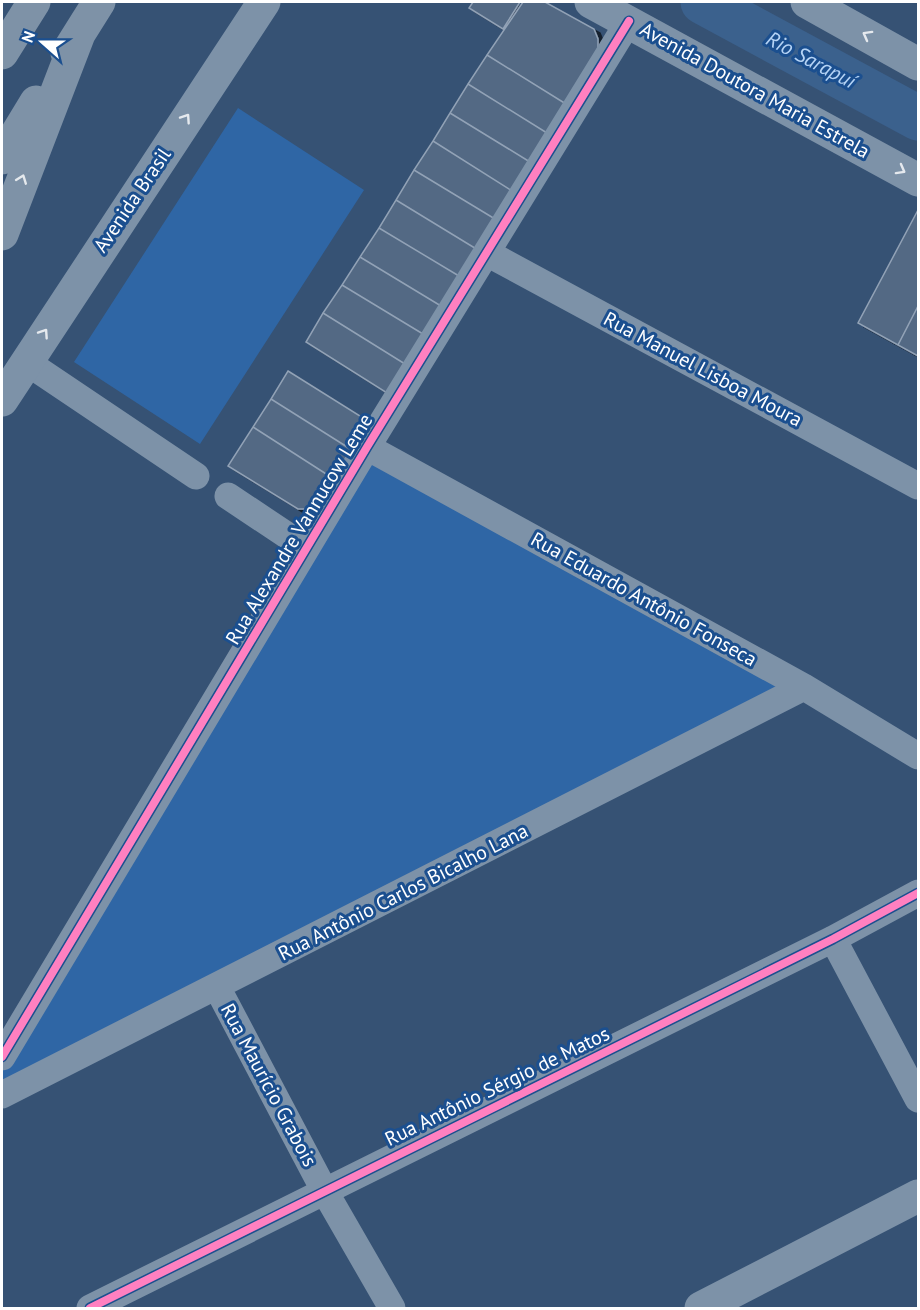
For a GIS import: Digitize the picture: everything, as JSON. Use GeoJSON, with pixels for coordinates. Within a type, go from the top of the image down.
{"type":"FeatureCollection","features":[{"type":"Feature","properties":{"kind":"highway"},"geometry":{"type":"LineString","coordinates":[[2,158],[99,2]]}},
{"type":"Feature","properties":{"kind":"highway"},"geometry":{"type":"LineString","coordinates":[[2,53],[19,22]]}},
{"type":"Feature","properties":{"kind":"highway"},"geometry":{"type":"LineString","coordinates":[[2,234],[78,34]]}},
{"type":"Feature","properties":{"kind":"street","name":"Avenida Brasil"},"geometry":{"type":"LineString","coordinates":[[2,400],[264,2]]}},
{"type":"Feature","properties":{"kind":"street","name":"Avenida Doutora Maria Estrela"},"geometry":{"type":"LineString","coordinates":[[591,2],[918,180]]}},
{"type":"Feature","properties":{"kind":"street"},"geometry":{"type":"LineString","coordinates":[[807,2],[918,64]]}},
{"type":"Feature","properties":{"kind":"street","name":"Rua Alexandre Vannucow Leme"},"geometry":{"type":"LineString","coordinates":[[2,1058],[367,447],[629,21]]}},
{"type":"Feature","properties":{"kind":"street","name":"Rua Manuel Lisboa Moura"},"geometry":{"type":"LineString","coordinates":[[487,253],[918,486]]}},
{"type":"Feature","properties":{"kind":"street"},"geometry":{"type":"LineString","coordinates":[[26,361],[196,476]]}},
{"type":"Feature","properties":{"kind":"street","name":"Rua Eduardo Antônio Fonseca"},"geometry":{"type":"LineString","coordinates":[[367,447],[804,687],[918,756]]}},
{"type":"Feature","properties":{"kind":"street"},"geometry":{"type":"LineString","coordinates":[[228,496],[306,548]]}},
{"type":"Feature","properties":{"kind":"street","name":"Rua Antônio Carlos Bicalho Lana"},"geometry":{"type":"LineString","coordinates":[[2,1095],[804,687]]}},
{"type":"Feature","properties":{"kind":"street","name":"Rua Antônio Sérgio de Matos"},"geometry":{"type":"LineString","coordinates":[[90,1308],[833,939],[918,893]]}},
{"type":"Feature","properties":{"kind":"street"},"geometry":{"type":"LineString","coordinates":[[833,939],[918,1099]]}},
{"type":"Feature","properties":{"kind":"street","name":"Rua Maurício Grabois"},"geometry":{"type":"LineString","coordinates":[[217,987],[324,1190],[392,1308]]}},
{"type":"Feature","properties":{"kind":"street"},"geometry":{"type":"LineString","coordinates":[[701,1308],[918,1196]]}},
{"type":"Feature","properties":{"kind":"shaded area"},"geometry":{"type":"Polygon","coordinates":[[[238,108],[364,190],[200,444],[74,362],[238,108]]]}},
{"type":"Feature","properties":{"kind":"shaded area"},"geometry":{"type":"Polygon","coordinates":[[[367,447],[804,687],[2,1095],[2,1057],[367,447]]]}},
{"type":"Feature","properties":{"kind":"building"},"geometry":{"type":"Polygon","coordinates":[[[473,2],[520,2],[503,29],[469,8],[473,2]]]}},
{"type":"Feature","properties":{"kind":"building"},"geometry":{"type":"Polygon","coordinates":[[[523,2],[545,2],[594,29],[598,39],[598,49],[566,104],[487,55],[523,2]]]}},
{"type":"Feature","properties":{"kind":"building"},"geometry":{"type":"Polygon","coordinates":[[[487,55],[566,104],[547,133],[468,84],[487,55]]]}},
{"type":"Feature","properties":{"kind":"building"},"geometry":{"type":"Polygon","coordinates":[[[468,84],[547,133],[530,162],[450,113],[468,84]]]}},
{"type":"Feature","properties":{"kind":"building"},"geometry":{"type":"Polygon","coordinates":[[[450,113],[530,162],[512,191],[433,141],[450,113]]]}},
{"type":"Feature","properties":{"kind":"building"},"geometry":{"type":"Polygon","coordinates":[[[433,141],[512,191],[495,219],[414,170],[433,141]]]}},
{"type":"Feature","properties":{"kind":"building"},"geometry":{"type":"Polygon","coordinates":[[[414,170],[495,219],[478,250],[396,200],[414,170]]]}},
{"type":"Feature","properties":{"kind":"building"},"geometry":{"type":"Polygon","coordinates":[[[396,200],[478,250],[459,276],[379,228],[396,200]]]}},
{"type":"Feature","properties":{"kind":"building"},"geometry":{"type":"Polygon","coordinates":[[[918,210],[918,306],[898,345],[858,323],[918,210]]]}},
{"type":"Feature","properties":{"kind":"building"},"geometry":{"type":"Polygon","coordinates":[[[379,228],[459,276],[441,306],[360,257],[379,228]]]}},
{"type":"Feature","properties":{"kind":"building"},"geometry":{"type":"Polygon","coordinates":[[[360,257],[441,306],[423,334],[342,285],[360,257]]]}},
{"type":"Feature","properties":{"kind":"building"},"geometry":{"type":"Polygon","coordinates":[[[342,285],[423,334],[405,364],[323,313],[342,285]]]}},
{"type":"Feature","properties":{"kind":"building"},"geometry":{"type":"Polygon","coordinates":[[[918,306],[918,356],[898,345],[918,306]]]}},
{"type":"Feature","properties":{"kind":"building"},"geometry":{"type":"Polygon","coordinates":[[[323,313],[405,364],[387,393],[306,342],[323,313]]]}},
{"type":"Feature","properties":{"kind":"building"},"geometry":{"type":"Polygon","coordinates":[[[288,371],[368,421],[352,450],[271,399],[288,371]]]}},
{"type":"Feature","properties":{"kind":"building"},"geometry":{"type":"Polygon","coordinates":[[[271,399],[352,450],[334,479],[253,427],[271,399]]]}},
{"type":"Feature","properties":{"kind":"building"},"geometry":{"type":"Polygon","coordinates":[[[253,427],[334,479],[313,509],[298,509],[228,466],[253,427]]]}},
{"type":"Feature","properties":{"kind":"waterway","name":"Rio Sarapuí"},"geometry":{"type":"LineString","coordinates":[[703,2],[918,118]]}},
{"type":"Feature","properties":{"kind":"cycle path"},"geometry":{"type":"LineString","coordinates":[[2,1057],[367,447],[629,21]]}},
{"type":"Feature","properties":{"kind":"cycle path"},"geometry":{"type":"LineString","coordinates":[[90,1308],[833,939],[918,893]]}}]}
